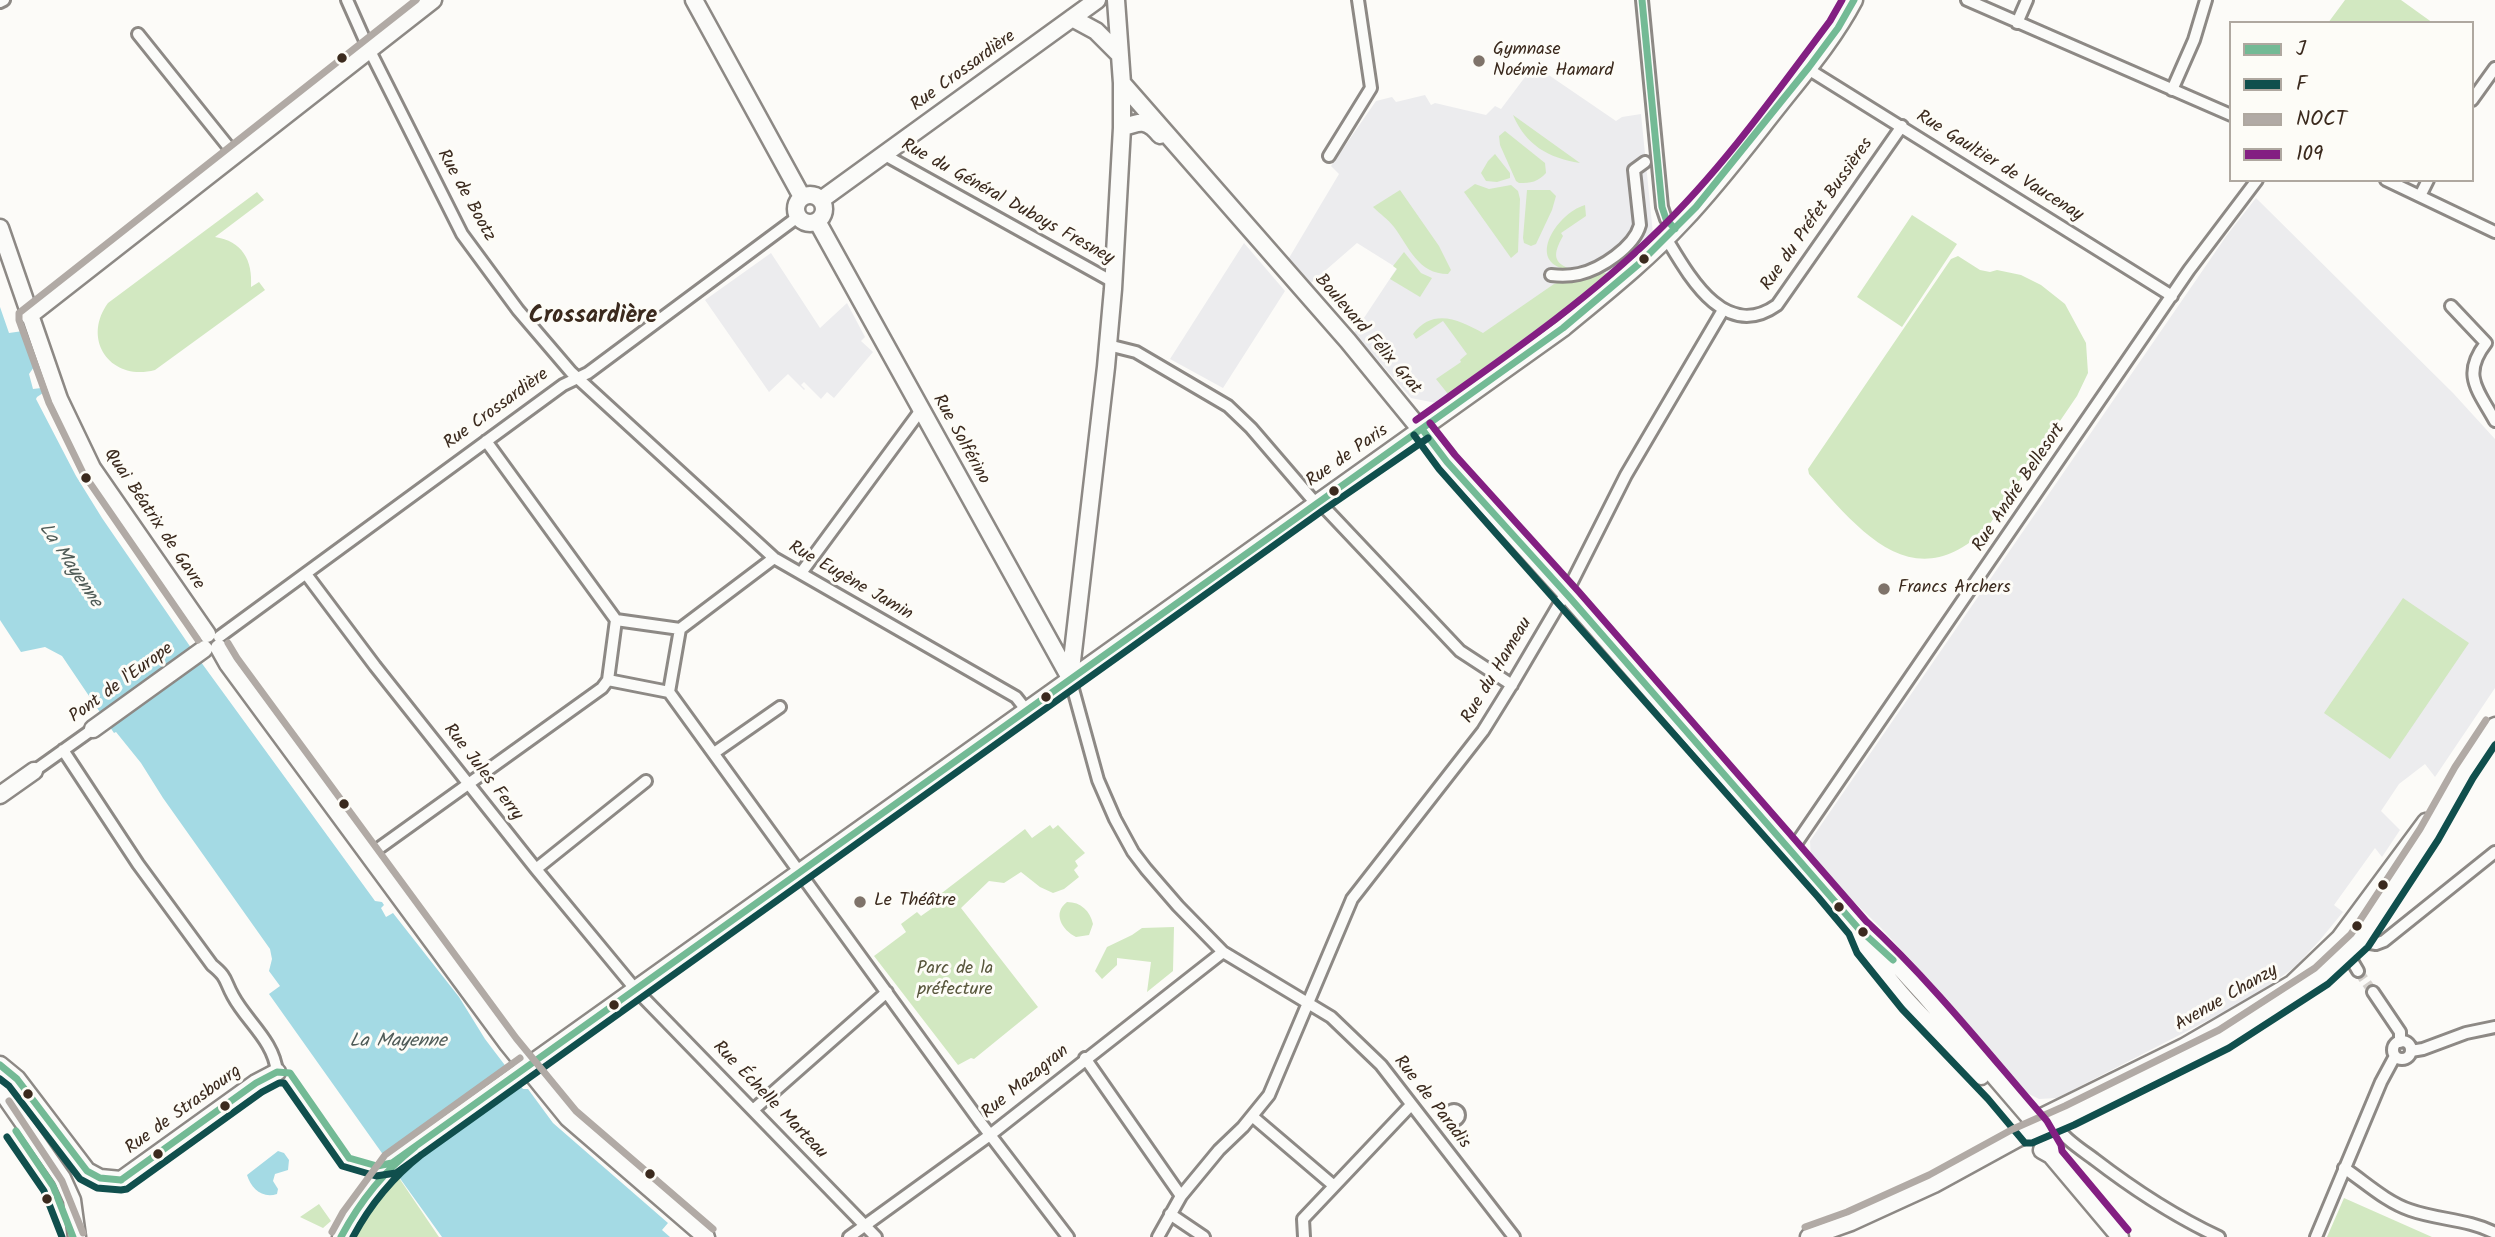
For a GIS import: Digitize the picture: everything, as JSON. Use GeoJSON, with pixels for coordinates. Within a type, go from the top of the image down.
{"type":"FeatureCollection","features":[{"type":"Feature","properties":{"kind":"street","name":"Rue de Bootz"},"geometry":{"type":"LineString","coordinates":[[347,0],[462,234],[518,310],[577,378]]}},
{"type":"Feature","properties":{"kind":"street"},"geometry":{"type":"LineString","coordinates":[[29,316],[433,0]]}},
{"type":"Feature","properties":{"kind":"street"},"geometry":{"type":"LineString","coordinates":[[694,0],[802,197]]}},
{"type":"Feature","properties":{"kind":"street","name":"Rue Crossardière"},"geometry":{"type":"LineString","coordinates":[[821,200],[1097,0]]}},
{"type":"Feature","properties":{"kind":"street"},"geometry":{"type":"LineString","coordinates":[[1070,678],[1113,282],[1122,128],[1122,83],[1116,0]]}},
{"type":"Feature","properties":{"kind":"street"},"geometry":{"type":"LineString","coordinates":[[1329,156],[1371,88],[1358,0]]}},
{"type":"Feature","properties":{"kind":"street"},"geometry":{"type":"LineString","coordinates":[[1642,0],[1662,207],[1670,234],[1703,292],[1723,310]]}},
{"type":"Feature","properties":{"kind":"street","name":"Rue de Paris"},"geometry":{"type":"LineString","coordinates":[[341,1237],[349,1221],[392,1163],[1563,328],[1670,234],[1744,151],[1839,27],[1854,0]]}},
{"type":"Feature","properties":{"kind":"street"},"geometry":{"type":"LineString","coordinates":[[1967,0],[2229,114]]}},
{"type":"Feature","properties":{"kind":"street"},"geometry":{"type":"LineString","coordinates":[[2017,23],[2027,0]]}},
{"type":"Feature","properties":{"kind":"street"},"geometry":{"type":"LineString","coordinates":[[2172,90],[2194,40],[2206,0]]}},
{"type":"Feature","properties":{"kind":"street"},"geometry":{"type":"LineString","coordinates":[[1072,18],[1096,31],[1120,55]]}},
{"type":"Feature","properties":{"kind":"street"},"geometry":{"type":"LineString","coordinates":[[138,34],[234,155]]}},
{"type":"Feature","properties":{"kind":"street"},"geometry":{"type":"LineString","coordinates":[[2474,97],[2495,68]]}},
{"type":"Feature","properties":{"kind":"street","name":"Rue Gaultier de Vaucenay"},"geometry":{"type":"LineString","coordinates":[[1808,69],[2172,296]]}},
{"type":"Feature","properties":{"kind":"street","name":"Boulevard Félix Grat"},"geometry":{"type":"LineString","coordinates":[[1122,83],[1452,467],[1858,928],[1893,960],[2037,1124],[2043,1151],[2050,1155],[2120,1237]]}},
{"type":"Feature","properties":{"kind":"street"},"geometry":{"type":"LineString","coordinates":[[1122,128],[1140,122],[1152,125],[1176,154],[1186,156]]}},
{"type":"Feature","properties":{"kind":"street","name":"Rue du Préfet Bussières"},"geometry":{"type":"LineString","coordinates":[[1723,310],[1734,315],[1757,314],[1768,311],[1777,304],[1902,126]]}},
{"type":"Feature","properties":{"kind":"street","name":"Rue du Général Duboys Fresney"},"geometry":{"type":"LineString","coordinates":[[883,155],[1113,282]]}},
{"type":"Feature","properties":{"kind":"street"},"geometry":{"type":"LineString","coordinates":[[1550,275],[1580,274],[1595,268],[1627,246],[1638,234],[1640,225],[1634,170],[1645,162]]}},
{"type":"Feature","properties":{"kind":"street","name":"Rue André Bellesort"},"geometry":{"type":"LineString","coordinates":[[1791,851],[2172,296],[2256,182]]}},
{"type":"Feature","properties":{"kind":"street"},"geometry":{"type":"LineString","coordinates":[[2390,182],[2495,232]]}},
{"type":"Feature","properties":{"kind":"street"},"geometry":{"type":"LineString","coordinates":[[2420,196],[2427,182]]}},
{"type":"Feature","properties":{"kind":"street"},"geometry":{"type":"LineString","coordinates":[[810,195],[821,200],[824,212],[817,221],[809,222],[799,216],[796,208],[802,197],[810,195]]}},
{"type":"Feature","properties":{"kind":"street","name":"Rue Crossardière"},"geometry":{"type":"LineString","coordinates":[[212,642],[563,385],[589,373],[799,216]]}},
{"type":"Feature","properties":{"kind":"street","name":"Rue Solférino"},"geometry":{"type":"LineString","coordinates":[[817,221],[1070,678]]}},
{"type":"Feature","properties":{"kind":"street","name":"Quai Béatrix de Gavre"},"geometry":{"type":"LineString","coordinates":[[0,228],[59,399],[92,468],[212,642],[368,856],[526,1067],[568,1118],[706,1237]]}},
{"type":"Feature","properties":{"kind":"street"},"geometry":{"type":"LineString","coordinates":[[2451,306],[2486,343],[2477,355],[2473,382],[2495,421]]}},
{"type":"Feature","properties":{"kind":"street","name":"Rue du Hameau"},"geometry":{"type":"LineString","coordinates":[[1158,1237],[1181,1196],[1269,1095],[1352,899],[1483,731],[1512,685],[1565,593],[1626,475],[1723,310]]}},
{"type":"Feature","properties":{"kind":"street"},"geometry":{"type":"LineString","coordinates":[[1108,345],[1136,352],[1228,406],[1316,502],[1325,508],[1460,651],[1512,685]]}},
{"type":"Feature","properties":{"kind":"street","name":"Rue Eugène Jamin"},"geometry":{"type":"LineString","coordinates":[[577,378],[775,558],[1016,697],[1027,711]]}},
{"type":"Feature","properties":{"kind":"street"},"geometry":{"type":"LineString","coordinates":[[801,573],[921,410]]}},
{"type":"Feature","properties":{"kind":"street"},"geometry":{"type":"LineString","coordinates":[[368,856],[602,688],[608,680],[616,620],[486,441]]}},
{"type":"Feature","properties":{"kind":"street"},"geometry":{"type":"LineString","coordinates":[[775,558],[680,629],[674,652],[670,692],[990,1135],[1068,1237]]}},
{"type":"Feature","properties":{"kind":"street","name":"Rue Jules Ferry"},"geometry":{"type":"LineString","coordinates":[[306,575],[536,869],[636,990]]}},
{"type":"Feature","properties":{"kind":"street"},"geometry":{"type":"LineString","coordinates":[[616,620],[680,629]]}},
{"type":"Feature","properties":{"kind":"street","name":"Pont de l'Europe"},"geometry":{"type":"LineString","coordinates":[[34,771],[212,642]]}},
{"type":"Feature","properties":{"kind":"street","name":"Rue de Paradis"},"geometry":{"type":"LineString","coordinates":[[1070,678],[1098,780],[1133,852],[1178,906],[1223,952],[1331,1017],[1381,1065],[1514,1237]]}},
{"type":"Feature","properties":{"kind":"street"},"geometry":{"type":"LineString","coordinates":[[608,680],[670,692]]}},
{"type":"Feature","properties":{"kind":"street"},"geometry":{"type":"LineString","coordinates":[[714,753],[780,707]]}},
{"type":"Feature","properties":{"kind":"street","name":"Avenue Chanzy"},"geometry":{"type":"LineString","coordinates":[[2037,1124],[2184,1047],[2262,1003],[2303,976],[2340,938],[2464,772],[2495,726]]}},
{"type":"Feature","properties":{"kind":"street"},"geometry":{"type":"LineString","coordinates":[[63,750],[138,864],[212,965],[226,977],[232,995],[271,1049],[276,1060],[274,1074]]}},
{"type":"Feature","properties":{"kind":"street"},"geometry":{"type":"LineString","coordinates":[[0,795],[34,771]]}},
{"type":"Feature","properties":{"kind":"street","name":"Avenue Chanzy"},"geometry":{"type":"LineString","coordinates":[[2037,1124],[2069,1116],[2224,1039],[2322,976],[2359,941],[2429,834],[2464,772]]}},
{"type":"Feature","properties":{"kind":"street"},"geometry":{"type":"LineString","coordinates":[[536,869],[646,781]]}},
{"type":"Feature","properties":{"kind":"street"},"geometry":{"type":"LineString","coordinates":[[2340,938],[2376,944],[2402,927],[2492,855],[2495,868]]}},
{"type":"Feature","properties":{"kind":"street"},"geometry":{"type":"LineString","coordinates":[[2340,938],[2358,971]]}},
{"type":"Feature","properties":{"kind":"street","name":"Rue Mazagran"},"geometry":{"type":"LineString","coordinates":[[849,1237],[990,1135],[1223,952]]}},
{"type":"Feature","properties":{"kind":"street","name":"Rue Échelle Marteau"},"geometry":{"type":"LineString","coordinates":[[636,990],[876,1237]]}},
{"type":"Feature","properties":{"kind":"street"},"geometry":{"type":"LineString","coordinates":[[753,1110],[887,992]]}},
{"type":"Feature","properties":{"kind":"street"},"geometry":{"type":"LineString","coordinates":[[2373,992],[2400,1032],[2400,1042]]}},
{"type":"Feature","properties":{"kind":"street"},"geometry":{"type":"LineString","coordinates":[[2411,1051],[2466,1033],[2495,1027]]}},
{"type":"Feature","properties":{"kind":"street"},"geometry":{"type":"LineString","coordinates":[[2316,1237],[2381,1082],[2395,1056],[2394,1047],[2400,1042],[2408,1043],[2411,1051],[2409,1056],[2404,1059],[2395,1056]]}},
{"type":"Feature","properties":{"kind":"street"},"geometry":{"type":"LineString","coordinates":[[1085,1058],[1181,1196]]}},
{"type":"Feature","properties":{"kind":"street","name":"Rue de Strasbourg"},"geometry":{"type":"LineString","coordinates":[[0,1065],[17,1079],[87,1171],[100,1178],[121,1180],[256,1083],[274,1074]]}},
{"type":"Feature","properties":{"kind":"street"},"geometry":{"type":"LineString","coordinates":[[0,1089],[62,1178],[70,1194],[77,1231]]}},
{"type":"Feature","properties":{"kind":"street"},"geometry":{"type":"LineString","coordinates":[[1304,1237],[1303,1219],[1411,1105]]}},
{"type":"Feature","properties":{"kind":"street"},"geometry":{"type":"LineString","coordinates":[[1252,1116],[1333,1185]]}},
{"type":"Feature","properties":{"kind":"street"},"geometry":{"type":"LineString","coordinates":[[1433,1131],[1449,1117]]}},
{"type":"Feature","properties":{"kind":"street"},"geometry":{"type":"LineString","coordinates":[[1808,1237],[1850,1222],[1923,1189],[2037,1124],[2074,1144],[2126,1183],[2174,1214],[2219,1237]]}},
{"type":"Feature","properties":{"kind":"street"},"geometry":{"type":"LineString","coordinates":[[2344,1168],[2393,1202],[2410,1210],[2448,1217],[2495,1233]]}},
{"type":"Feature","properties":{"kind":"street"},"geometry":{"type":"LineString","coordinates":[[1170,1214],[1204,1237]]}},
{"type":"Feature","properties":{"kind":"shaded area"},"geometry":{"type":"Polygon","coordinates":[[[1534,65],[1616,121],[1622,117],[1641,114],[1653,234],[1586,293],[1436,403],[1411,398],[1354,333],[1397,268],[1357,243],[1311,283],[1289,258],[1339,174],[1331,166],[1376,101],[1392,97],[1396,102],[1425,95],[1431,105],[1435,103],[1486,115],[1495,106],[1501,109],[1534,65]]]}},
{"type":"Feature","properties":{"kind":"shaded area"},"geometry":{"type":"Polygon","coordinates":[[[2256,198],[2453,393],[2495,439],[2495,688],[2435,777],[2425,764],[2399,784],[2381,811],[2400,830],[2382,857],[2375,848],[2334,905],[2343,912],[2295,967],[2253,997],[2232,1008],[2057,1098],[2039,1099],[2025,1092],[1948,1000],[1881,928],[1811,860],[1810,841],[2227,235],[2256,198]]]}},
{"type":"Feature","properties":{"kind":"shaded area"},"geometry":{"type":"Polygon","coordinates":[[[1244,243],[1285,291],[1223,388],[1170,359],[1244,243]]]}},
{"type":"Feature","properties":{"kind":"shaded area"},"geometry":{"type":"Polygon","coordinates":[[[771,253],[820,328],[847,303],[865,337],[861,341],[873,352],[834,398],[827,392],[821,399],[804,382],[801,385],[804,390],[788,374],[769,392],[705,300],[771,253]]]}},
{"type":"Feature","properties":{"kind":"green space"},"geometry":{"type":"Polygon","coordinates":[[[2345,0],[2401,0],[2430,21],[2329,21],[2345,0]]]}},
{"type":"Feature","properties":{"kind":"green space"},"geometry":{"type":"Polygon","coordinates":[[[1513,115],[1580,163],[1558,158],[1539,148],[1524,134],[1513,115]]]}},
{"type":"Feature","properties":{"kind":"green space"},"geometry":{"type":"Polygon","coordinates":[[[1505,131],[1545,163],[1546,173],[1527,183],[1516,181],[1500,145],[1499,136],[1505,131]]]}},
{"type":"Feature","properties":{"kind":"green space"},"geometry":{"type":"Polygon","coordinates":[[[1495,154],[1510,173],[1510,178],[1497,182],[1486,181],[1481,173],[1495,154]]]}},
{"type":"Feature","properties":{"kind":"green space"},"geometry":{"type":"Polygon","coordinates":[[[1475,184],[1489,189],[1511,185],[1518,191],[1518,252],[1511,258],[1464,192],[1475,184]]]}},
{"type":"Feature","properties":{"kind":"green space"},"geometry":{"type":"Polygon","coordinates":[[[1400,190],[1439,246],[1451,270],[1448,274],[1429,269],[1415,258],[1392,224],[1373,207],[1400,190]]]}},
{"type":"Feature","properties":{"kind":"green space"},"geometry":{"type":"Polygon","coordinates":[[[1527,190],[1550,190],[1556,196],[1536,244],[1531,246],[1524,243],[1523,238],[1527,190]]]}},
{"type":"Feature","properties":{"kind":"green space"},"geometry":{"type":"Polygon","coordinates":[[[257,192],[264,200],[215,237],[239,247],[248,260],[251,287],[259,282],[265,290],[155,370],[125,370],[114,364],[99,344],[100,317],[108,303],[257,192]]]}},
{"type":"Feature","properties":{"kind":"green space"},"geometry":{"type":"Polygon","coordinates":[[[1585,205],[1586,216],[1561,233],[1563,236],[1556,253],[1561,264],[1573,270],[1558,267],[1550,260],[1547,250],[1549,240],[1563,219],[1585,205]]]}},
{"type":"Feature","properties":{"kind":"green space"},"geometry":{"type":"Polygon","coordinates":[[[1912,215],[1957,244],[1902,327],[1857,297],[1912,215]]]}},
{"type":"Feature","properties":{"kind":"green space"},"geometry":{"type":"Polygon","coordinates":[[[1404,252],[1421,273],[1432,278],[1420,297],[1390,279],[1397,269],[1393,266],[1404,252]]]}},
{"type":"Feature","properties":{"kind":"green space"},"geometry":{"type":"Polygon","coordinates":[[[1958,256],[1980,270],[2021,275],[2041,285],[2065,304],[2086,343],[2088,373],[2077,396],[1987,528],[1960,549],[1935,558],[1911,557],[1889,549],[1868,535],[1828,495],[1809,474],[1808,469],[1951,259],[1958,256]]]}},
{"type":"Feature","properties":{"kind":"green space"},"geometry":{"type":"Polygon","coordinates":[[[1601,272],[1609,274],[1448,394],[1436,379],[1461,362],[1467,354],[1443,321],[1416,339],[1413,334],[1421,326],[1438,318],[1456,320],[1483,333],[1554,284],[1601,272]]]}},
{"type":"Feature","properties":{"kind":"green space"},"geometry":{"type":"Polygon","coordinates":[[[2403,598],[2469,643],[2390,759],[2324,713],[2403,598]]]}},
{"type":"Feature","properties":{"kind":"green space","name":"Parc de la préfecture"},"geometry":{"type":"Polygon","coordinates":[[[1050,825],[1053,829],[1058,825],[1085,853],[1075,861],[1078,866],[1074,870],[1079,877],[1064,889],[1053,893],[1040,887],[1021,872],[1004,883],[989,881],[961,908],[1038,1007],[974,1059],[958,1065],[874,956],[906,932],[901,924],[917,912],[921,916],[938,904],[934,899],[1025,829],[1032,838],[1050,825]]]}},
{"type":"Feature","properties":{"kind":"green space"},"geometry":{"type":"Polygon","coordinates":[[[1067,902],[1081,906],[1090,915],[1093,924],[1089,935],[1076,937],[1063,926],[1060,911],[1067,902]]]}},
{"type":"Feature","properties":{"kind":"green space"},"geometry":{"type":"Polygon","coordinates":[[[1174,927],[1173,971],[1147,992],[1151,962],[1117,958],[1117,965],[1102,979],[1095,971],[1107,947],[1142,928],[1174,927]]]}},
{"type":"Feature","properties":{"kind":"green space"},"geometry":{"type":"Polygon","coordinates":[[[397,1175],[439,1237],[349,1237],[355,1224],[359,1227],[376,1196],[397,1175]]]}},
{"type":"Feature","properties":{"kind":"green space"},"geometry":{"type":"Polygon","coordinates":[[[2344,1198],[2432,1237],[2327,1237],[2344,1198]]]}},
{"type":"Feature","properties":{"kind":"green space"},"geometry":{"type":"Polygon","coordinates":[[[319,1204],[331,1221],[323,1228],[300,1217],[319,1204]]]}},
{"type":"Feature","properties":{"kind":"water","name":"La Mayenne"},"geometry":{"type":"Polygon","coordinates":[[[0,307],[9,333],[23,331],[34,367],[29,374],[33,389],[41,388],[43,393],[36,399],[76,476],[198,658],[375,901],[382,902],[384,905],[381,908],[386,917],[393,913],[459,997],[485,1039],[523,1089],[528,1089],[553,1123],[668,1223],[662,1230],[670,1237],[442,1237],[399,1177],[405,1170],[384,1156],[269,994],[280,986],[269,971],[272,959],[270,949],[141,763],[116,732],[114,733],[62,656],[45,647],[21,652],[0,620],[0,307]]]}},
{"type":"Feature","properties":{"kind":"water"},"geometry":{"type":"Polygon","coordinates":[[[278,1151],[284,1153],[289,1160],[288,1170],[275,1174],[273,1181],[278,1189],[277,1194],[262,1194],[254,1188],[247,1175],[278,1151]]]}},
{"type":"Feature","properties":{"kind":"tunnel"},"geometry":{"type":"LineString","coordinates":[[2358,971],[2373,992]]}},
{"type":"Feature","properties":{"kind":"transit line","name":"NOCT"},"geometry":{"type":"LineString","coordinates":[[198,640],[83,473],[49,403],[19,320],[19,313],[416,0]]}},
{"type":"Feature","properties":{"kind":"transit line","name":"J"},"geometry":{"type":"LineString","coordinates":[[1642,0],[1662,207],[1666,219],[1675,229]]}},
{"type":"Feature","properties":{"kind":"transit line","name":"109"},"geometry":{"type":"LineString","coordinates":[[1416,420],[1571,307],[1658,231],[1705,182],[1748,129],[1830,21],[1842,0]]}},
{"type":"Feature","properties":{"kind":"transit line","name":"J"},"geometry":{"type":"LineString","coordinates":[[349,1158],[377,1166],[392,1163],[1563,328],[1640,263],[1696,207],[1809,67],[1838,28],[1854,0]]}},
{"type":"Feature","properties":{"kind":"transit line","name":"109"},"geometry":{"type":"LineString","coordinates":[[1430,423],[1455,455],[1579,592],[1866,921],[1914,968],[1959,1018],[2047,1121],[2062,1151],[2128,1230]]}},
{"type":"Feature","properties":{"kind":"transit line","name":"J"},"geometry":{"type":"LineString","coordinates":[[1422,429],[1447,462],[1571,599],[1858,928],[1893,960]]}},
{"type":"Feature","properties":{"kind":"transit line","name":"F"},"geometry":{"type":"LineString","coordinates":[[1414,435],[1439,469],[1818,897],[1849,934],[1857,953],[1902,1009],[1988,1099],[2025,1143],[2032,1143],[2074,1125],[2229,1048],[2328,984],[2368,947],[2438,840],[2495,745]]}},
{"type":"Feature","properties":{"kind":"transit line","name":"F"},"geometry":{"type":"LineString","coordinates":[[0,1079],[9,1086],[80,1179],[97,1188],[127,1189],[262,1092],[279,1083],[284,1083],[342,1166],[376,1176],[396,1173],[1428,438]]}},
{"type":"Feature","properties":{"kind":"transit line","name":"NOCT"},"geometry":{"type":"LineString","coordinates":[[228,643],[516,1038],[576,1111],[713,1229]]}},
{"type":"Feature","properties":{"kind":"transit line","name":"NOCT"},"geometry":{"type":"LineString","coordinates":[[1805,1227],[1847,1212],[1929,1175],[2013,1129],[2219,1030],[2315,968],[2351,934],[2420,829],[2455,767],[2486,720]]}},
{"type":"Feature","properties":{"kind":"transit line","name":"NOCT"},"geometry":{"type":"LineString","coordinates":[[332,1232],[343,1212],[385,1155],[520,1058]]}},
{"type":"Feature","properties":{"kind":"transit line","name":"J"},"geometry":{"type":"LineString","coordinates":[[0,1065],[17,1079],[87,1171],[100,1178],[121,1180]]}},
{"type":"Feature","properties":{"kind":"transit line","name":"J"},"geometry":{"type":"LineString","coordinates":[[121,1180],[256,1083],[277,1072],[290,1073],[349,1158]]}},
{"type":"Feature","properties":{"kind":"transit line","name":"NOCT"},"geometry":{"type":"LineString","coordinates":[[9,1101],[62,1181],[83,1233]]}},
{"type":"Feature","properties":{"kind":"transit line","name":"J"},"geometry":{"type":"LineString","coordinates":[[16,1131],[53,1186],[73,1237]]}},
{"type":"Feature","properties":{"kind":"transit line","name":"F"},"geometry":{"type":"LineString","coordinates":[[7,1137],[44,1191],[62,1237]]}},
{"type":"Feature","properties":{"kind":"transit line","name":"J"},"geometry":{"type":"LineString","coordinates":[[341,1237],[373,1188],[415,1147]]}},
{"type":"Feature","properties":{"kind":"transit line","name":"F"},"geometry":{"type":"LineString","coordinates":[[353,1237],[382,1193],[421,1155]]}},
{"type":"Feature","properties":{"kind":"place","name":"Gymnase Noémie Hamard"},"geometry":{"type":"Point","coordinates":[1479,61]}},
{"type":"Feature","properties":{"kind":"place","name":"Francs Archers"},"geometry":{"type":"Point","coordinates":[1884,589]}},
{"type":"Feature","properties":{"kind":"place","name":"Le Théâtre"},"geometry":{"type":"Point","coordinates":[860,902]}},
{"type":"Feature","properties":{"kind":"district","name":"Crossardière"},"geometry":{"type":"Point","coordinates":[593,318]}}]}
